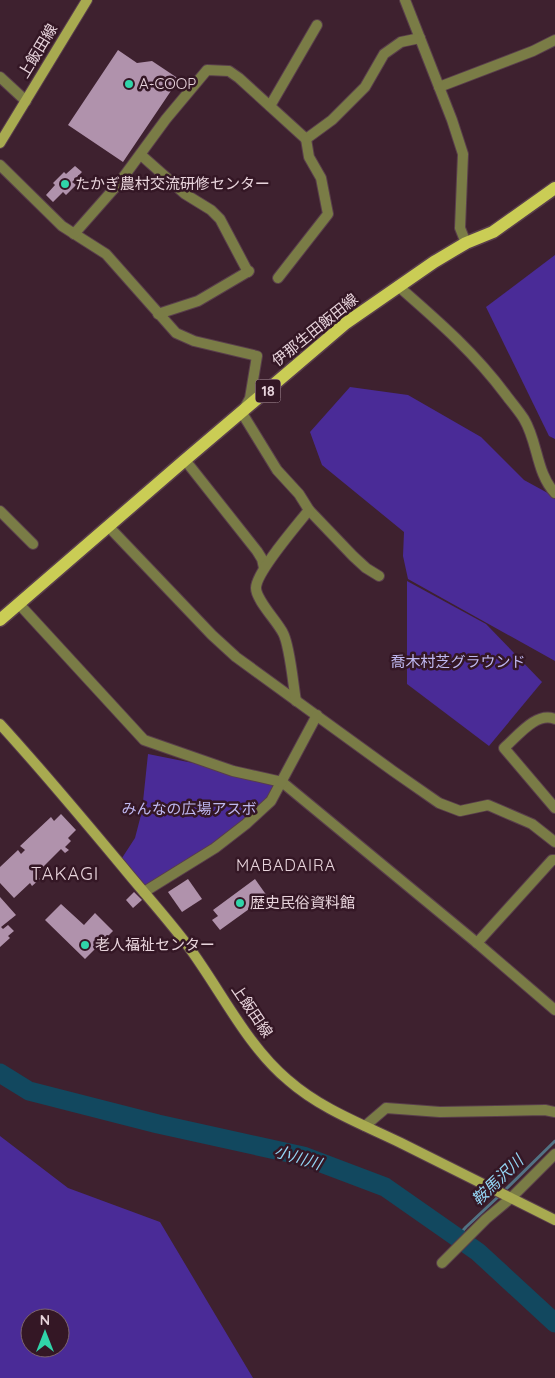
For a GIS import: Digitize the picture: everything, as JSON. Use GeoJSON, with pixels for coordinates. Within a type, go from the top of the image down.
{"type":"FeatureCollection","features":[{"type":"Feature","properties":{"kind":"main road","name":"上飯田線"},"geometry":{"type":"LineString","coordinates":[[0,144],[87,0]]}},
{"type":"Feature","properties":{"kind":"main road","name":"伊那生田飯田線"},"geometry":{"type":"LineString","coordinates":[[0,620],[346,323],[434,262],[466,243],[493,232],[555,188]]}},
{"type":"Feature","properties":{"kind":"main road","name":"上飯田線"},"geometry":{"type":"LineString","coordinates":[[0,724],[50,779],[171,923],[204,968],[254,1044],[272,1065],[310,1098],[555,1220]]}},
{"type":"Feature","properties":{"kind":"street"},"geometry":{"type":"LineString","coordinates":[[404,0],[452,120],[462,154],[460,228],[466,243]]}},
{"type":"Feature","properties":{"kind":"street"},"geometry":{"type":"LineString","coordinates":[[270,106],[317,25]]}},
{"type":"Feature","properties":{"kind":"street"},"geometry":{"type":"LineString","coordinates":[[306,139],[332,120],[365,86],[384,54],[401,42],[420,38]]}},
{"type":"Feature","properties":{"kind":"street"},"geometry":{"type":"LineString","coordinates":[[439,86],[533,51],[555,40]]}},
{"type":"Feature","properties":{"kind":"street"},"geometry":{"type":"LineString","coordinates":[[74,234],[119,183],[166,119],[207,70],[229,71],[306,139],[309,157],[321,178],[328,214],[278,278]]}},
{"type":"Feature","properties":{"kind":"street"},"geometry":{"type":"LineString","coordinates":[[0,77],[26,101]]}},
{"type":"Feature","properties":{"kind":"street"},"geometry":{"type":"LineString","coordinates":[[141,155],[185,194],[211,210],[220,219],[248,272],[198,300],[158,314]]}},
{"type":"Feature","properties":{"kind":"street"},"geometry":{"type":"LineString","coordinates":[[0,165],[62,226],[106,254],[176,333],[183,338],[257,356],[250,398],[242,413],[277,470],[299,494],[309,510],[353,556],[366,568],[379,576]]}},
{"type":"Feature","properties":{"kind":"street"},"geometry":{"type":"LineString","coordinates":[[398,286],[455,336],[490,374],[525,420],[541,468],[550,488],[555,493]]}},
{"type":"Feature","properties":{"kind":"street"},"geometry":{"type":"LineString","coordinates":[[185,460],[257,551],[262,559],[264,568]]}},
{"type":"Feature","properties":{"kind":"street"},"geometry":{"type":"LineString","coordinates":[[296,700],[285,636],[257,594],[256,586],[264,568],[309,510]]}},
{"type":"Feature","properties":{"kind":"street"},"geometry":{"type":"LineString","coordinates":[[0,511],[33,544]]}},
{"type":"Feature","properties":{"kind":"street"},"geometry":{"type":"LineString","coordinates":[[108,526],[236,658],[439,803],[460,811],[488,805],[532,824],[555,842]]}},
{"type":"Feature","properties":{"kind":"street"},"geometry":{"type":"LineString","coordinates":[[19,604],[144,740],[233,771],[282,782],[478,943],[555,1010]]}},
{"type":"Feature","properties":{"kind":"street"},"geometry":{"type":"LineString","coordinates":[[144,892],[215,848],[246,824],[271,801],[317,715]]}},
{"type":"Feature","properties":{"kind":"street"},"geometry":{"type":"LineString","coordinates":[[555,719],[549,716],[537,720],[504,748],[555,808]]}},
{"type":"Feature","properties":{"kind":"street"},"geometry":{"type":"LineString","coordinates":[[478,943],[552,860],[555,860]]}},
{"type":"Feature","properties":{"kind":"street"},"geometry":{"type":"LineString","coordinates":[[365,1126],[386,1108],[440,1112],[545,1110],[555,1112]]}},
{"type":"Feature","properties":{"kind":"street"},"geometry":{"type":"LineString","coordinates":[[444,1261],[555,1154]]}},
{"type":"Feature","properties":{"kind":"green space"},"geometry":{"type":"Polygon","coordinates":[[[555,255],[555,439],[549,436],[486,307],[555,255]]]}},
{"type":"Feature","properties":{"kind":"green space"},"geometry":{"type":"Polygon","coordinates":[[[350,387],[408,395],[481,437],[524,480],[555,497],[555,661],[408,579],[403,556],[404,532],[322,465],[310,432],[350,387]]]}},
{"type":"Feature","properties":{"kind":"green space","name":"喬木村芝グラウンド"},"geometry":{"type":"Polygon","coordinates":[[[407,581],[486,624],[542,682],[489,746],[407,684],[407,581]]]}},
{"type":"Feature","properties":{"kind":"green space","name":"みんなの広場アスボ"},"geometry":{"type":"Polygon","coordinates":[[[148,754],[233,771],[279,783],[252,818],[144,892],[122,858],[135,838],[142,811],[148,754]]]}},
{"type":"Feature","properties":{"kind":"green space"},"geometry":{"type":"Polygon","coordinates":[[[0,1136],[68,1188],[160,1222],[253,1378],[0,1378],[0,1136]]]}},
{"type":"Feature","properties":{"kind":"building"},"geometry":{"type":"Polygon","coordinates":[[[118,50],[137,63],[152,61],[179,79],[123,162],[68,125],[118,50]]]}},
{"type":"Feature","properties":{"kind":"building","name":"たかぎ農村交流研修センター"},"geometry":{"type":"Polygon","coordinates":[[[75,166],[82,172],[72,182],[76,185],[66,195],[63,192],[53,202],[46,195],[55,185],[53,183],[64,172],[66,174],[75,166]]]}},
{"type":"Feature","properties":{"kind":"building"},"geometry":{"type":"Polygon","coordinates":[[[61,814],[76,830],[68,838],[71,841],[65,847],[69,850],[65,853],[61,849],[36,874],[40,879],[32,886],[30,883],[14,898],[0,883],[0,867],[18,850],[21,854],[25,850],[20,846],[51,817],[54,821],[61,814]]]}},
{"type":"Feature","properties":{"kind":"building"},"geometry":{"type":"Polygon","coordinates":[[[188,879],[202,899],[182,912],[168,892],[188,879]]]}},
{"type":"Feature","properties":{"kind":"building","name":"歴史民俗資料館"},"geometry":{"type":"Polygon","coordinates":[[[255,879],[267,896],[220,930],[212,920],[218,916],[213,910],[255,879]]]}},
{"type":"Feature","properties":{"kind":"building"},"geometry":{"type":"Polygon","coordinates":[[[134,892],[142,900],[133,908],[126,900],[134,892]]]}},
{"type":"Feature","properties":{"kind":"building"},"geometry":{"type":"Polygon","coordinates":[[[0,897],[16,915],[1,927],[3,929],[8,925],[14,931],[8,936],[10,938],[0,947],[0,897]]]}},
{"type":"Feature","properties":{"kind":"building","name":"老人福祉センター"},"geometry":{"type":"Polygon","coordinates":[[[61,904],[84,925],[95,913],[113,931],[85,959],[45,920],[61,904]]]}},
{"type":"Feature","properties":{"kind":"waterway","name":"小川川"},"geometry":{"type":"LineString","coordinates":[[0,1073],[29,1091],[158,1124],[303,1156],[385,1187],[478,1252],[555,1323]]}},
{"type":"Feature","properties":{"kind":"waterway","name":"鞍馬沢川"},"geometry":{"type":"LineString","coordinates":[[504,1191],[555,1141]]}},
{"type":"Feature","properties":{"kind":"waterway","name":"鞍馬沢川"},"geometry":{"type":"LineString","coordinates":[[457,1237],[499,1196]]}},
{"type":"Feature","properties":{"kind":"place","name":"A-COOP"},"geometry":{"type":"Point","coordinates":[129,84]}},
{"type":"Feature","properties":{"kind":"place","name":"たかぎ農村交流研修センター"},"geometry":{"type":"Point","coordinates":[65,184]}},
{"type":"Feature","properties":{"kind":"place","name":"歴史民俗資料館"},"geometry":{"type":"Point","coordinates":[240,903]}},
{"type":"Feature","properties":{"kind":"place","name":"老人福祉センター"},"geometry":{"type":"Point","coordinates":[85,945]}},
{"type":"Feature","properties":{"kind":"district","name":"MABADAIRA"},"geometry":{"type":"Point","coordinates":[286,865]}},
{"type":"Feature","properties":{"kind":"district","name":"TAKAGI"},"geometry":{"type":"Point","coordinates":[65,874]}}]}
